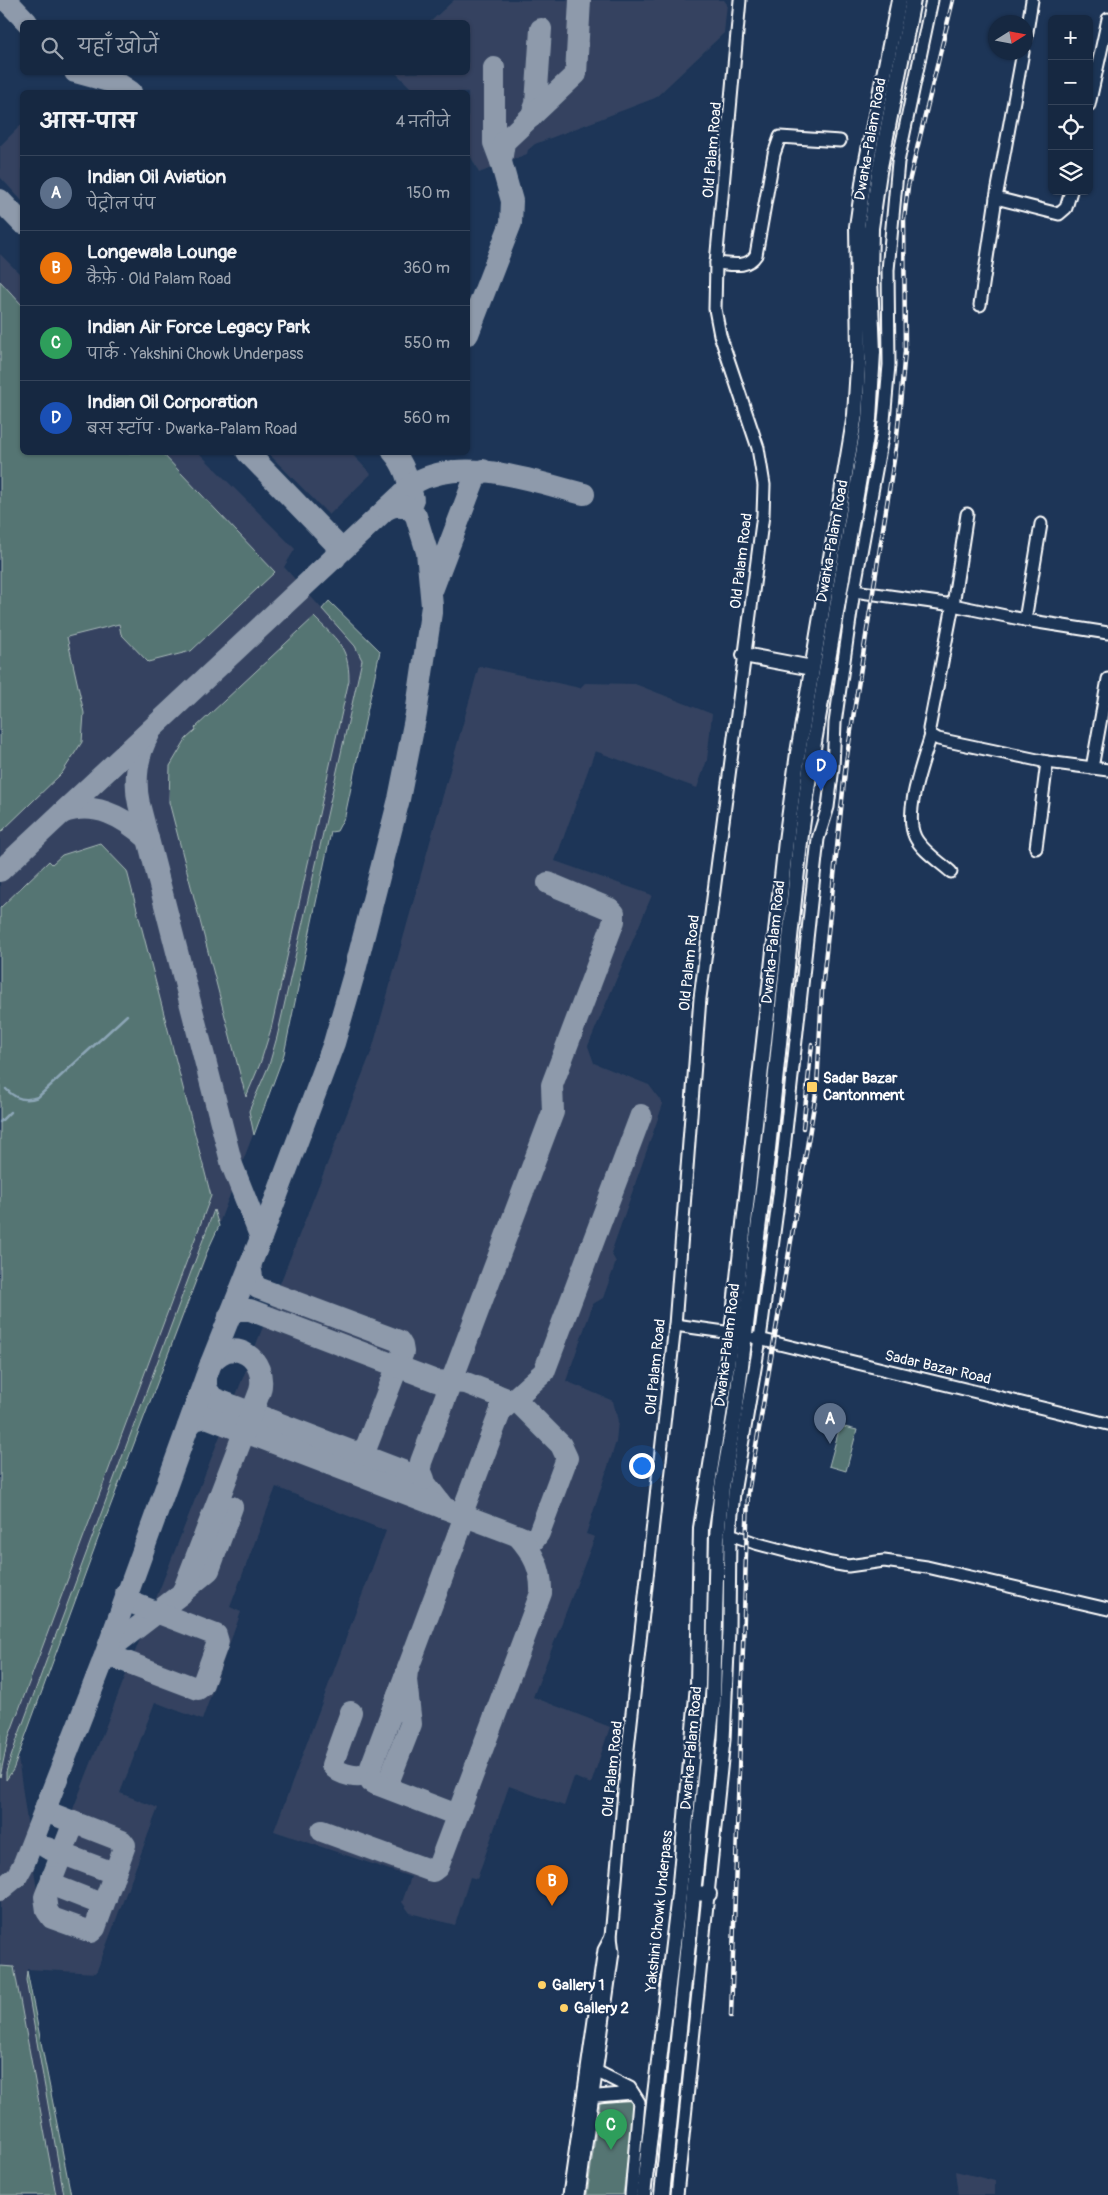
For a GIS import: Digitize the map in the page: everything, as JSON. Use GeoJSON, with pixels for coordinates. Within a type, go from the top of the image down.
{"type":"FeatureCollection","features":[{"type":"Feature","properties":{"kind":"main road","name":"Dwarka-Palam Road"},"geometry":{"type":"LineString","coordinates":[[693,1893],[713,1700],[717,1536],[722,1487],[734,1414],[738,1334],[786,841],[812,668],[855,415],[859,352],[857,227],[865,170],[898,0]]}},
{"type":"Feature","properties":{"kind":"main road","name":"Dwarka-Palam Road"},"geometry":{"type":"LineString","coordinates":[[738,1334],[768,1149],[800,842],[812,754],[869,419],[873,352],[870,279],[871,228],[879,172],[913,0]]}},
{"type":"Feature","properties":{"kind":"main road"},"geometry":{"type":"LineString","coordinates":[[744,655],[812,668]]}},
{"type":"Feature","properties":{"kind":"main road","name":"Yakshini Chowk Underpass"},"geometry":{"type":"LineString","coordinates":[[644,2195],[679,1894],[698,1684],[700,1528],[738,1334]]}},
{"type":"Feature","properties":{"kind":"main road"},"geometry":{"type":"LineString","coordinates":[[662,2195],[693,1893],[708,1894]]}},
{"type":"Feature","properties":{"kind":"street","name":"Old Palam Road"},"geometry":{"type":"LineString","coordinates":[[589,2094],[613,1952],[611,1937],[627,1758],[675,1325],[700,998],[763,515],[764,485],[758,448],[720,335],[715,309],[716,263],[740,0]]}},
{"type":"Feature","properties":{"kind":"street"},"geometry":{"type":"LineString","coordinates":[[677,2195],[724,1740],[729,1630],[730,1534],[734,1493],[760,1340],[779,1195],[818,839],[828,807],[833,768],[835,723],[854,591],[883,432],[889,365],[888,270],[898,162],[932,0]]}},
{"type":"Feature","properties":{"kind":"street"},"geometry":{"type":"LineString","coordinates":[[1030,15],[1032,0]]}},
{"type":"Feature","properties":{"kind":"street"},"geometry":{"type":"LineString","coordinates":[[1093,87],[1108,19]]}},
{"type":"Feature","properties":{"kind":"street"},"geometry":{"type":"LineString","coordinates":[[980,306],[996,198],[1022,60]]}},
{"type":"Feature","properties":{"kind":"street"},"geometry":{"type":"LineString","coordinates":[[716,263],[742,265],[751,262],[756,255],[774,154],[780,137],[840,141]]}},
{"type":"Feature","properties":{"kind":"street"},"geometry":{"type":"LineString","coordinates":[[996,198],[1059,214],[1066,208],[1070,195]]}},
{"type":"Feature","properties":{"kind":"street"},"geometry":{"type":"LineString","coordinates":[[951,872],[921,845],[914,836],[912,816],[916,788],[931,735],[929,729],[953,605],[967,514]]}},
{"type":"Feature","properties":{"kind":"street"},"geometry":{"type":"LineString","coordinates":[[1025,620],[1041,524]]}},
{"type":"Feature","properties":{"kind":"street"},"geometry":{"type":"LineString","coordinates":[[854,591],[953,605],[1025,620],[1108,633]]}},
{"type":"Feature","properties":{"kind":"street"},"geometry":{"type":"LineString","coordinates":[[1092,768],[1108,679]]}},
{"type":"Feature","properties":{"kind":"street"},"geometry":{"type":"LineString","coordinates":[[931,735],[938,739],[1047,762],[1108,770]]}},
{"type":"Feature","properties":{"kind":"street"},"geometry":{"type":"LineString","coordinates":[[1036,848],[1047,762]]}},
{"type":"Feature","properties":{"kind":"street","name":"Sadar Bazar Road"},"geometry":{"type":"LineString","coordinates":[[675,1325],[738,1334],[1108,1424]]}},
{"type":"Feature","properties":{"kind":"street"},"geometry":{"type":"LineString","coordinates":[[730,1534],[755,1543],[831,1563],[848,1566],[884,1561],[927,1567],[1108,1609]]}},
{"type":"Feature","properties":{"kind":"street"},"geometry":{"type":"LineString","coordinates":[[592,2069],[630,2088],[639,2102],[631,2195]]}},
{"type":"Feature","properties":{"kind":"street"},"geometry":{"type":"LineString","coordinates":[[589,2094],[633,2093]]}},
{"type":"Feature","properties":{"kind":"street"},"geometry":{"type":"LineString","coordinates":[[569,2195],[589,2094]]}},
{"type":"Feature","properties":{"kind":"street"},"geometry":{"type":"LineString","coordinates":[[580,2195],[589,2094]]}},
{"type":"Feature","properties":{"kind":"shaded area"},"geometry":{"type":"Polygon","coordinates":[[[454,0],[724,0],[727,4],[724,33],[655,98],[535,144],[528,150],[527,154],[479,173],[470,155],[470,90],[413,90],[398,75],[470,75],[470,20],[432,20],[454,0]]]}},
{"type":"Feature","properties":{"kind":"shaded area"},"geometry":{"type":"Polygon","coordinates":[[[20,126],[20,199],[0,177],[0,146],[20,126]]]}},
{"type":"Feature","properties":{"kind":"shaded area"},"geometry":{"type":"Polygon","coordinates":[[[0,254],[20,274],[20,455],[201,455],[295,549],[284,567],[322,609],[329,601],[380,651],[345,816],[337,831],[331,832],[284,1054],[99,1536],[18,1758],[38,1898],[372,1050],[479,666],[580,688],[585,683],[635,684],[712,714],[707,760],[697,788],[595,751],[555,861],[652,895],[588,1046],[594,1063],[649,1085],[663,1104],[611,1253],[616,1262],[603,1298],[593,1304],[566,1381],[613,1401],[618,1421],[616,1442],[586,1534],[595,1537],[533,1697],[610,1727],[591,1784],[574,1777],[564,1806],[509,1786],[477,1879],[470,1877],[455,1925],[410,1913],[402,1902],[411,1877],[274,1831],[386,1531],[276,1487],[230,1607],[241,1612],[202,1720],[155,1702],[120,1793],[158,1808],[96,1973],[27,1969],[71,2195],[0,2195],[0,254]]]}},
{"type":"Feature","properties":{"kind":"shaded area"},"geometry":{"type":"Polygon","coordinates":[[[270,455],[353,455],[371,474],[329,515],[270,455]]]}},
{"type":"Feature","properties":{"kind":"shaded area"},"geometry":{"type":"Polygon","coordinates":[[[955,2171],[995,2181],[995,2195],[958,2195],[955,2171]]]}},
{"type":"Feature","properties":{"kind":"green space"},"geometry":{"type":"Polygon","coordinates":[[[0,281],[20,303],[20,455],[164,455],[275,572],[191,651],[148,662],[121,634],[119,624],[67,637],[84,713],[82,742],[62,773],[0,833],[0,281]]]}},
{"type":"Feature","properties":{"kind":"green space"},"geometry":{"type":"Polygon","coordinates":[[[329,601],[380,651],[345,816],[337,831],[331,832],[284,1054],[254,1135],[249,1111],[269,1065],[277,1037],[362,660],[355,646],[322,609],[329,601]]]}},
{"type":"Feature","properties":{"kind":"green space"},"geometry":{"type":"Polygon","coordinates":[[[314,617],[335,638],[344,651],[347,659],[349,680],[271,1029],[260,1064],[246,1097],[169,802],[170,766],[186,739],[196,730],[195,728],[314,617]]]}},
{"type":"Feature","properties":{"kind":"green space"},"geometry":{"type":"Polygon","coordinates":[[[100,843],[127,871],[211,1196],[8,1739],[0,1777],[0,908],[49,861],[52,864],[62,855],[100,843]]]}},
{"type":"Feature","properties":{"kind":"green space"},"geometry":{"type":"Polygon","coordinates":[[[214,1210],[219,1226],[206,1254],[99,1536],[13,1770],[6,1780],[6,1772],[16,1742],[214,1210]]]}},
{"type":"Feature","properties":{"kind":"green space"},"geometry":{"type":"Polygon","coordinates":[[[840,1426],[857,1430],[846,1471],[829,1466],[840,1426]]]}},
{"type":"Feature","properties":{"kind":"green space"},"geometry":{"type":"Polygon","coordinates":[[[0,1966],[14,1967],[56,2195],[0,2195],[0,1966]]]}},
{"type":"Feature","properties":{"kind":"green space"},"geometry":{"type":"Polygon","coordinates":[[[27,1971],[71,2195],[64,2195],[26,1980],[27,1971]]]}},
{"type":"Feature","properties":{"kind":"green space"},"geometry":{"type":"Polygon","coordinates":[[[612,2100],[629,2101],[635,2104],[623,2195],[587,2195],[600,2103],[612,2100]]]}},
{"type":"Feature","properties":{"kind":"waterway"},"geometry":{"type":"LineString","coordinates":[[6,1089],[20,1099],[38,1097],[127,1015]]}},
{"type":"Feature","properties":{"kind":"waterway"},"geometry":{"type":"LineString","coordinates":[[0,1122],[10,1112]]}},
{"type":"Feature","properties":{"kind":"taxiway"},"geometry":{"type":"LineString","coordinates":[[6,0],[25,20]]}},
{"type":"Feature","properties":{"kind":"taxiway"},"geometry":{"type":"LineString","coordinates":[[470,329],[511,223],[512,201],[501,162],[504,142],[576,74],[580,0]]}},
{"type":"Feature","properties":{"kind":"taxiway"},"geometry":{"type":"LineString","coordinates":[[531,117],[536,104],[541,29]]}},
{"type":"Feature","properties":{"kind":"taxiway"},"geometry":{"type":"LineString","coordinates":[[494,68],[494,143],[500,159]]}},
{"type":"Feature","properties":{"kind":"taxiway"},"geometry":{"type":"LineString","coordinates":[[86,75],[119,84],[128,90]]}},
{"type":"Feature","properties":{"kind":"taxiway"},"geometry":{"type":"LineString","coordinates":[[0,200],[20,221]]}},
{"type":"Feature","properties":{"kind":"taxiway"},"geometry":{"type":"LineString","coordinates":[[250,455],[335,543],[337,550],[335,558]]}},
{"type":"Feature","properties":{"kind":"taxiway"},"geometry":{"type":"LineString","coordinates":[[395,455],[404,468],[413,499]]}},
{"type":"Feature","properties":{"kind":"taxiway"},"geometry":{"type":"LineString","coordinates":[[433,588],[474,480],[483,470]]}},
{"type":"Feature","properties":{"kind":"taxiway"},"geometry":{"type":"LineString","coordinates":[[0,871],[414,483],[434,475],[454,471],[476,471],[521,477],[584,494]]}},
{"type":"Feature","properties":{"kind":"taxiway"},"geometry":{"type":"LineString","coordinates":[[0,1890],[17,1876],[24,1863],[103,1661],[211,1363],[261,1238],[334,1043],[354,974],[399,799],[416,714],[432,606],[427,552],[416,516],[410,509],[403,506],[387,509]]}},
{"type":"Feature","properties":{"kind":"taxiway"},"geometry":{"type":"LineString","coordinates":[[149,734],[139,759],[137,777],[139,804],[232,1165],[261,1238]]}},
{"type":"Feature","properties":{"kind":"taxiway"},"geometry":{"type":"LineString","coordinates":[[62,813],[86,808],[108,813],[129,824],[148,839]]}},
{"type":"Feature","properties":{"kind":"taxiway"},"geometry":{"type":"LineString","coordinates":[[424,1479],[420,1469],[421,1462],[553,1112],[552,1085],[614,921],[614,913],[610,909],[548,883]]}},
{"type":"Feature","properties":{"kind":"taxiway"},"geometry":{"type":"LineString","coordinates":[[504,1408],[544,1372],[641,1115]]}},
{"type":"Feature","properties":{"kind":"taxiway"},"geometry":{"type":"LineString","coordinates":[[250,1265],[253,1283],[258,1288],[399,1341],[402,1346],[403,1352],[367,1445],[362,1451],[353,1452]]}},
{"type":"Feature","properties":{"kind":"taxiway"},"geometry":{"type":"LineString","coordinates":[[206,1378],[206,1388],[213,1398],[421,1478],[444,1508],[529,1540],[534,1540],[539,1533],[567,1458],[561,1445],[520,1404],[466,1383],[436,1381],[250,1310],[237,1310],[229,1316]]}},
{"type":"Feature","properties":{"kind":"taxiway"},"geometry":{"type":"LineString","coordinates":[[107,1653],[112,1647],[181,1594],[184,1589],[260,1391],[259,1369],[247,1355],[239,1351],[229,1351],[220,1355],[211,1363]]}},
{"type":"Feature","properties":{"kind":"taxiway"},"geometry":{"type":"LineString","coordinates":[[369,1772],[375,1784],[388,1783],[411,1724],[406,1680],[407,1671],[462,1524],[465,1505],[501,1410],[501,1399],[495,1394]]}},
{"type":"Feature","properties":{"kind":"taxiway"},"geometry":{"type":"LineString","coordinates":[[188,1427],[194,1420],[206,1417],[444,1508]]}},
{"type":"Feature","properties":{"kind":"taxiway"},"geometry":{"type":"LineString","coordinates":[[185,1590],[209,1570],[232,1507]]}},
{"type":"Feature","properties":{"kind":"taxiway"},"geometry":{"type":"LineString","coordinates":[[322,1831],[429,1870],[433,1871],[438,1867],[541,1593],[540,1576],[536,1562],[518,1536]]}},
{"type":"Feature","properties":{"kind":"taxiway"},"geometry":{"type":"LineString","coordinates":[[103,1661],[111,1656],[198,1689],[202,1686],[218,1642],[216,1635],[130,1602],[126,1593]]}},
{"type":"Feature","properties":{"kind":"taxiway"},"geometry":{"type":"LineString","coordinates":[[351,1712],[332,1765],[344,1774],[361,1776],[369,1772],[404,1679]]}},
{"type":"Feature","properties":{"kind":"taxiway"},"geometry":{"type":"LineString","coordinates":[[371,1782],[452,1813],[460,1810]]}},
{"type":"Feature","properties":{"kind":"taxiway"},"geometry":{"type":"LineString","coordinates":[[46,1806],[50,1813],[122,1841],[125,1845],[95,1928],[91,1932],[52,1918],[47,1911],[45,1897],[71,1830],[70,1823],[67,1820]]}},
{"type":"Feature","properties":{"kind":"taxiway"},"geometry":{"type":"LineString","coordinates":[[47,1848],[111,1872],[113,1879]]}},
{"type":"Feature","properties":{"kind":"taxiway"},"geometry":{"type":"LineString","coordinates":[[52,1877],[52,1882],[55,1886],[96,1902],[102,1902],[106,1898]]}},
{"type":"Feature","properties":{"kind":"railway"},"geometry":{"type":"LineString","coordinates":[[731,2016],[748,1493],[817,1088],[822,990],[846,762],[896,447],[905,351],[904,219],[908,186],[953,0]]}},
{"type":"Feature","properties":{"kind":"railway"},"geometry":{"type":"LineString","coordinates":[[803,1128],[812,1044]]}},
{"type":"Feature","properties":{"kind":"place","name":"Indian Oil Corporation"},"geometry":{"type":"Point","coordinates":[821,791]}},
{"type":"Feature","properties":{"kind":"place","name":"Sadar Bazar Cantonment"},"geometry":{"type":"Point","coordinates":[812,1087]}},
{"type":"Feature","properties":{"kind":"place","name":"Indian Oil Aviation"},"geometry":{"type":"Point","coordinates":[830,1444]}},
{"type":"Feature","properties":{"kind":"place","name":"Longewala Lounge"},"geometry":{"type":"Point","coordinates":[552,1906]}},
{"type":"Feature","properties":{"kind":"place","name":"Gallery 1"},"geometry":{"type":"Point","coordinates":[542,1985]}},
{"type":"Feature","properties":{"kind":"place","name":"Gallery 2"},"geometry":{"type":"Point","coordinates":[564,2008]}},
{"type":"Feature","properties":{"kind":"place","name":"Indian Air Force Legacy Park"},"geometry":{"type":"Point","coordinates":[611,2150]}}]}
